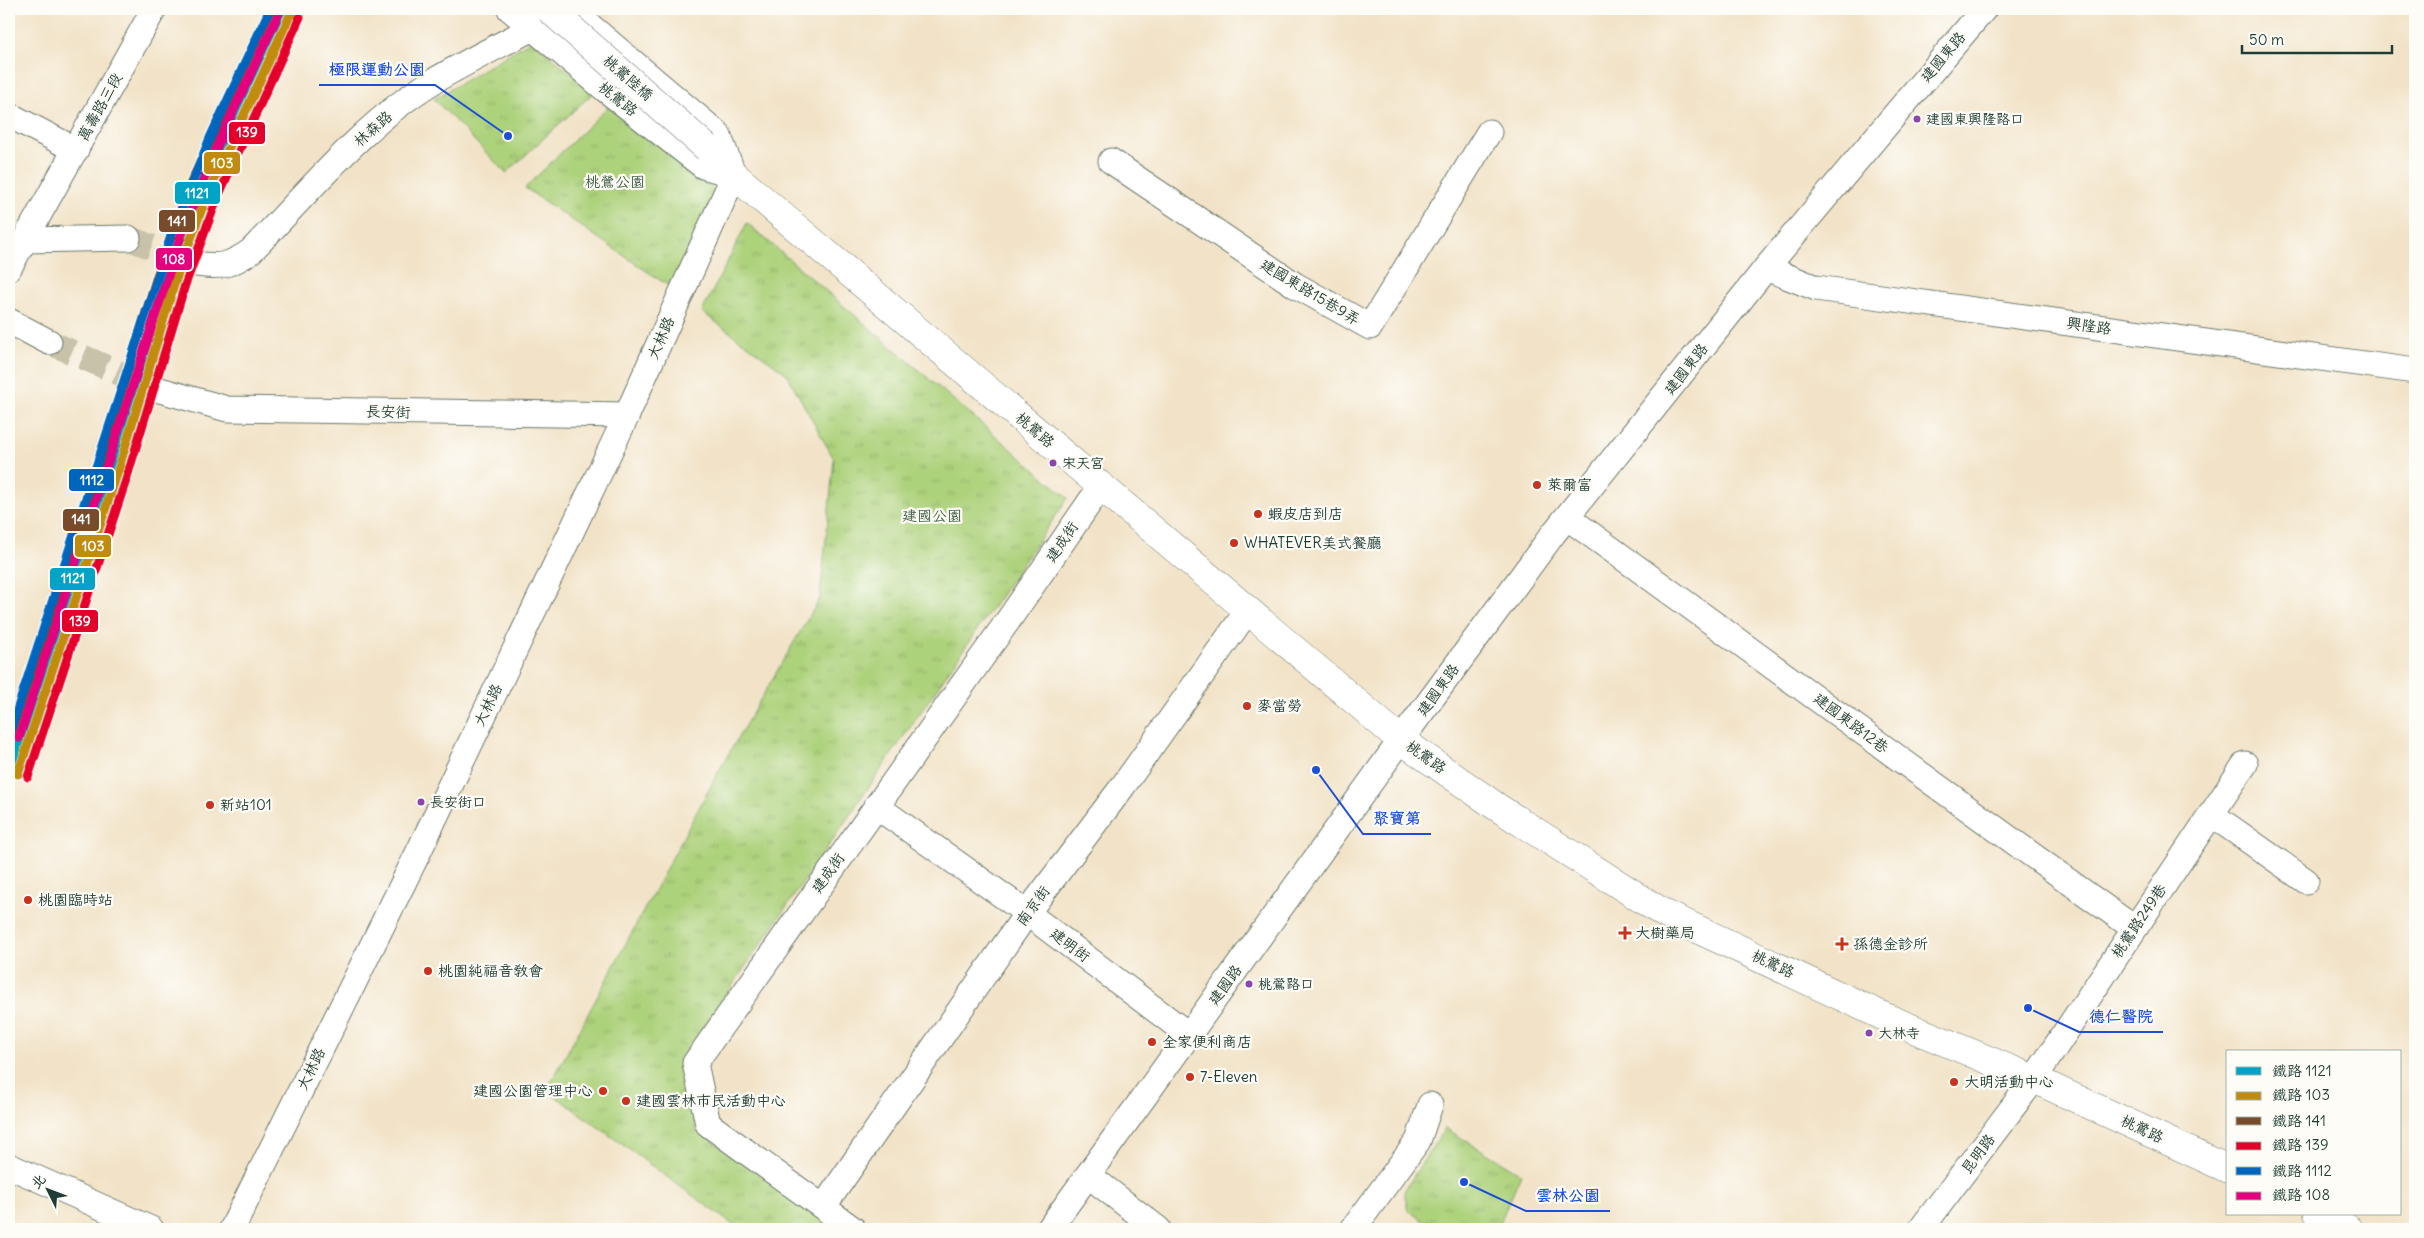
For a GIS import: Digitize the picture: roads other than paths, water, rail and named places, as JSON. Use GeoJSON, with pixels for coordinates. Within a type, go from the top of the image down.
{"type":"FeatureCollection","features":[{"type":"Feature","properties":{"kind":"main road","name":"桃鶯陸橋"},"geometry":{"type":"LineString","coordinates":[[541,18],[707,148]]}},
{"type":"Feature","properties":{"kind":"main road","name":"桃鶯路"},"geometry":{"type":"LineString","coordinates":[[707,148],[734,175],[1401,740],[1497,807],[1665,914],[1885,1017],[2034,1079],[2226,1169]]}},
{"type":"Feature","properties":{"kind":"street","name":"萬壽路三段"},"geometry":{"type":"LineString","coordinates":[[24,244],[154,9]]}},
{"type":"Feature","properties":{"kind":"street","name":"桃鶯路"},"geometry":{"type":"LineString","coordinates":[[510,9],[541,18],[606,90],[703,166],[734,175]]}},
{"type":"Feature","properties":{"kind":"street","name":"桃鶯路"},"geometry":{"type":"LineString","coordinates":[[570,9],[718,134],[734,175]]}},
{"type":"Feature","properties":{"kind":"street","name":"林森路"},"geometry":{"type":"LineString","coordinates":[[196,264],[214,267],[234,263],[251,251],[349,150],[402,104],[432,83],[541,18],[570,9]]}},
{"type":"Feature","properties":{"kind":"street","name":"建國東路"},"geometry":{"type":"LineString","coordinates":[[1401,740],[1553,534],[1568,518],[1766,268],[1984,9]]}},
{"type":"Feature","properties":{"kind":"street"},"geometry":{"type":"LineString","coordinates":[[9,116],[76,150]]}},
{"type":"Feature","properties":{"kind":"street","name":"建國東路15巷9弄"},"geometry":{"type":"LineString","coordinates":[[1111,161],[1294,285],[1370,328],[1489,132]]}},
{"type":"Feature","properties":{"kind":"street","name":"大林路"},"geometry":{"type":"LineString","coordinates":[[232,1229],[418,853],[627,415],[734,175]]}},
{"type":"Feature","properties":{"kind":"street"},"geometry":{"type":"LineString","coordinates":[[9,268],[24,244],[128,238]]}},
{"type":"Feature","properties":{"kind":"street","name":"興隆路"},"geometry":{"type":"LineString","coordinates":[[1766,268],[1816,288],[2415,370]]}},
{"type":"Feature","properties":{"kind":"street"},"geometry":{"type":"LineString","coordinates":[[9,321],[49,342]]}},
{"type":"Feature","properties":{"kind":"street","name":"長安街"},"geometry":{"type":"LineString","coordinates":[[153,388],[227,409],[627,415]]}},
{"type":"Feature","properties":{"kind":"street","name":"建成街"},"geometry":{"type":"LineString","coordinates":[[853,1229],[824,1206],[708,1124],[695,1063],[1007,622],[1100,486]]}},
{"type":"Feature","properties":{"kind":"street","name":"建國東路12巷"},"geometry":{"type":"LineString","coordinates":[[1568,518],[1826,703],[1969,812],[2134,928]]}},
{"type":"Feature","properties":{"kind":"street","name":"南京街"},"geometry":{"type":"LineString","coordinates":[[824,1206],[1028,913],[1123,786],[1248,610]]}},
{"type":"Feature","properties":{"kind":"street","name":"建國路"},"geometry":{"type":"LineString","coordinates":[[1049,1229],[1401,740]]}},
{"type":"Feature","properties":{"kind":"street","name":"桃鶯路249巷"},"geometry":{"type":"LineString","coordinates":[[2034,1079],[2245,764]]}},
{"type":"Feature","properties":{"kind":"street","name":"建明街"},"geometry":{"type":"LineString","coordinates":[[876,806],[1028,913],[1189,1035]]}},
{"type":"Feature","properties":{"kind":"street"},"geometry":{"type":"LineString","coordinates":[[2211,814],[2306,881]]}},
{"type":"Feature","properties":{"kind":"street","name":"昆明路"},"geometry":{"type":"LineString","coordinates":[[1921,1229],[2034,1079]]}},
{"type":"Feature","properties":{"kind":"street"},"geometry":{"type":"LineString","coordinates":[[1353,1229],[1418,1141],[1430,1105]]}},
{"type":"Feature","properties":{"kind":"street"},"geometry":{"type":"LineString","coordinates":[[9,1166],[151,1229]]}},
{"type":"Feature","properties":{"kind":"street"},"geometry":{"type":"LineString","coordinates":[[1088,1175],[1158,1229]]}},
{"type":"Feature","properties":{"kind":"tunnel"},"geometry":{"type":"LineString","coordinates":[[128,238],[196,264]]}},
{"type":"Feature","properties":{"kind":"tunnel"},"geometry":{"type":"LineString","coordinates":[[49,342],[153,388]]}},
{"type":"Feature","properties":{"kind":"rail line","name":"1112"},"geometry":{"type":"LineString","coordinates":[[9,735],[172,233],[210,138],[270,9]]}},
{"type":"Feature","properties":{"kind":"rail line","name":"141"},"geometry":{"type":"LineString","coordinates":[[9,740],[98,468],[157,276],[189,187],[271,9]]}},
{"type":"Feature","properties":{"kind":"rail line","name":"1121"},"geometry":{"type":"LineString","coordinates":[[9,771],[108,471],[166,279],[198,191],[282,9]]}},
{"type":"Feature","properties":{"kind":"rail line","name":"108"},"geometry":{"type":"LineString","coordinates":[[19,738],[181,236],[219,142],[279,13]]}},
{"type":"Feature","properties":{"kind":"rail line","name":"103"},"geometry":{"type":"LineString","coordinates":[[18,774],[117,474],[175,282],[207,195],[291,13]]}},
{"type":"Feature","properties":{"kind":"rail line","name":"139"},"geometry":{"type":"LineString","coordinates":[[28,777],[127,477],[185,285],[217,199],[300,17]]}},
{"type":"Feature","properties":{"kind":"place","name":"建國東興隆路口"},"geometry":{"type":"Point","coordinates":[1917,119]}},
{"type":"Feature","properties":{"kind":"place","name":"極限運動公園"},"geometry":{"type":"Point","coordinates":[508,136]}},
{"type":"Feature","properties":{"kind":"place","name":"宋天宮"},"geometry":{"type":"Point","coordinates":[1053,463]}},
{"type":"Feature","properties":{"kind":"place","name":"萊爾富"},"geometry":{"type":"Point","coordinates":[1537,485]}},
{"type":"Feature","properties":{"kind":"place","name":"蝦皮店到店"},"geometry":{"type":"Point","coordinates":[1258,514]}},
{"type":"Feature","properties":{"kind":"place","name":"WHATEVER美式餐廳"},"geometry":{"type":"Point","coordinates":[1234,543]}},
{"type":"Feature","properties":{"kind":"place","name":"麥當勞"},"geometry":{"type":"Point","coordinates":[1247,706]}},
{"type":"Feature","properties":{"kind":"place","name":"聚寶第"},"geometry":{"type":"Point","coordinates":[1316,770]}},
{"type":"Feature","properties":{"kind":"place","name":"長安街口"},"geometry":{"type":"Point","coordinates":[421,802]}},
{"type":"Feature","properties":{"kind":"place","name":"新站101"},"geometry":{"type":"Point","coordinates":[210,805]}},
{"type":"Feature","properties":{"kind":"place","name":"桃園臨時站"},"geometry":{"type":"Point","coordinates":[28,900]}},
{"type":"Feature","properties":{"kind":"place","name":"大樹藥局"},"geometry":{"type":"Point","coordinates":[1625,933]}},
{"type":"Feature","properties":{"kind":"place","name":"孫德金診所"},"geometry":{"type":"Point","coordinates":[1842,944]}},
{"type":"Feature","properties":{"kind":"place","name":"桃園純福音教會"},"geometry":{"type":"Point","coordinates":[428,971]}},
{"type":"Feature","properties":{"kind":"place","name":"桃鶯路口"},"geometry":{"type":"Point","coordinates":[1249,984]}},
{"type":"Feature","properties":{"kind":"place","name":"德仁醫院"},"geometry":{"type":"Point","coordinates":[2028,1008]}},
{"type":"Feature","properties":{"kind":"place","name":"大林寺"},"geometry":{"type":"Point","coordinates":[1869,1033]}},
{"type":"Feature","properties":{"kind":"place","name":"全家便利商店"},"geometry":{"type":"Point","coordinates":[1152,1042]}},
{"type":"Feature","properties":{"kind":"place","name":"7-Eleven"},"geometry":{"type":"Point","coordinates":[1190,1077]}},
{"type":"Feature","properties":{"kind":"place","name":"大明活動中心"},"geometry":{"type":"Point","coordinates":[1954,1082]}},
{"type":"Feature","properties":{"kind":"place","name":"建國公園管理中心"},"geometry":{"type":"Point","coordinates":[603,1091]}},
{"type":"Feature","properties":{"kind":"place","name":"建國雲林市民活動中心"},"geometry":{"type":"Point","coordinates":[626,1101]}},
{"type":"Feature","properties":{"kind":"place","name":"雲林公園"},"geometry":{"type":"Point","coordinates":[1464,1182]}},
{"type":"Feature","properties":{"kind":"park label","name":"桃鶯公園"},"geometry":{"type":"Point","coordinates":[615,182]}},
{"type":"Feature","properties":{"kind":"park label","name":"建國公園"},"geometry":{"type":"Point","coordinates":[932,516]}}]}
